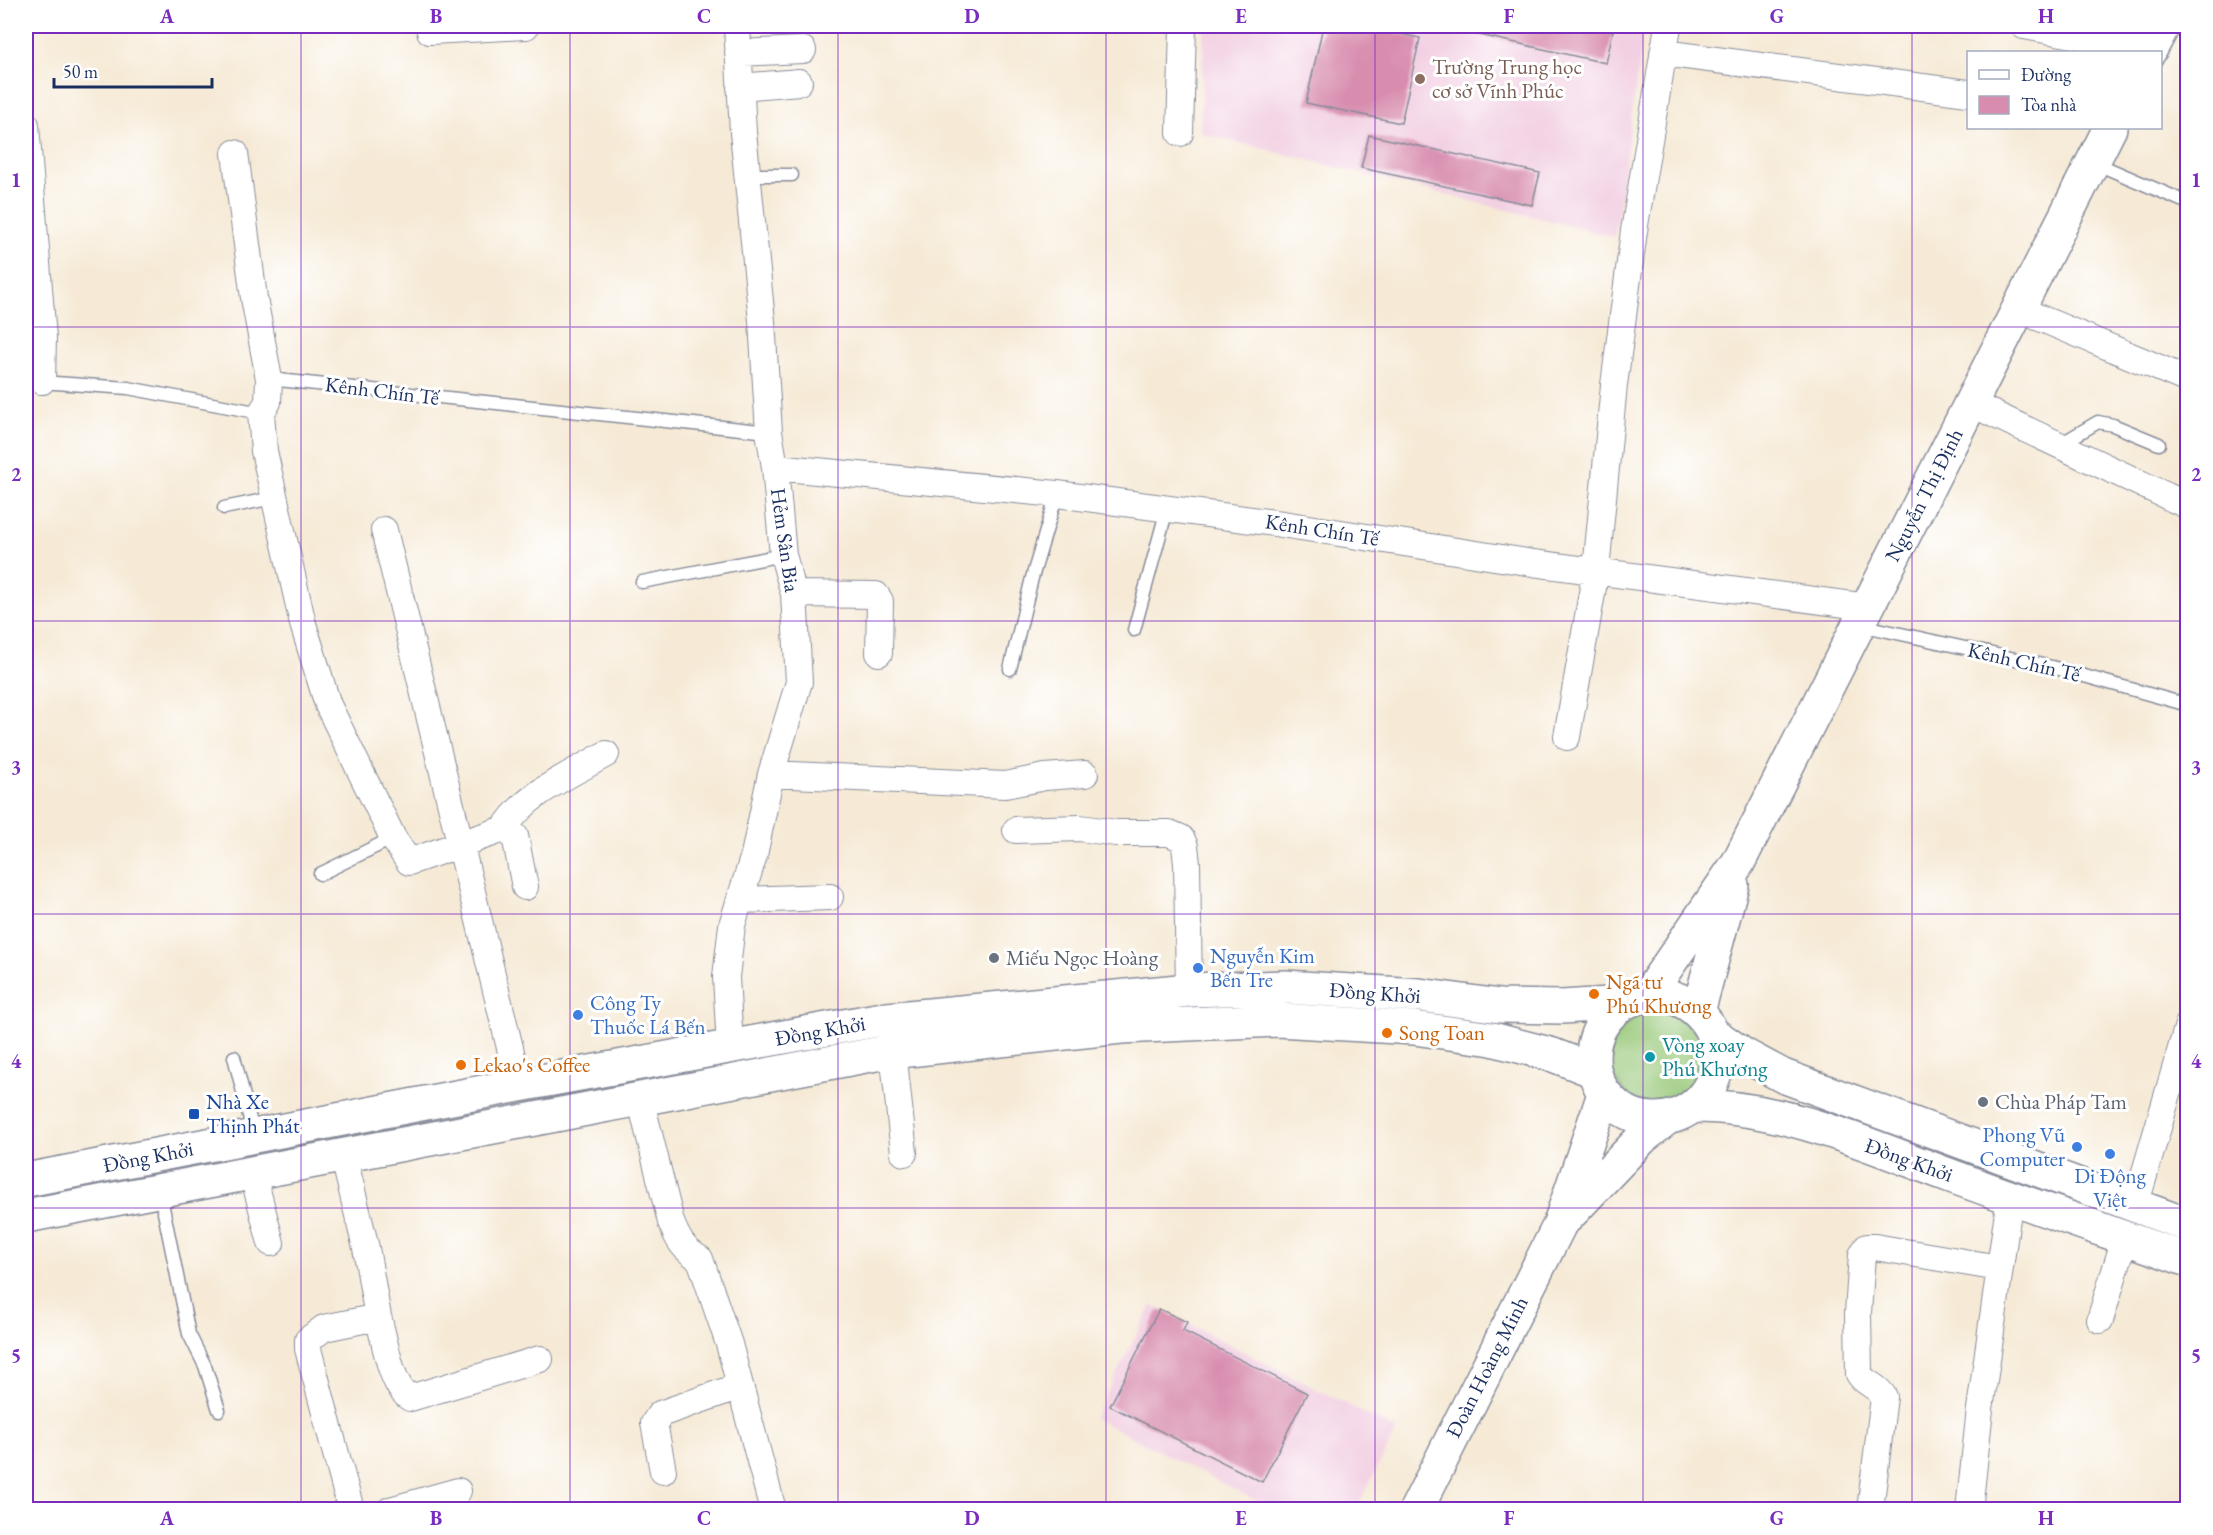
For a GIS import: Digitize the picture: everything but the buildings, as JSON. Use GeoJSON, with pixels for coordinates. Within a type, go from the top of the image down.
{"type":"FeatureCollection","features":[{"type":"Feature","properties":{"kind":"main road","name":"Nguyễn Thị Định"},"geometry":{"type":"LineString","coordinates":[[1636,999],[1738,863],[2110,129]]}},
{"type":"Feature","properties":{"kind":"main road","name":"Nguyễn Thị Định"},"geometry":{"type":"LineString","coordinates":[[1705,1023],[1738,863]]}},
{"type":"Feature","properties":{"kind":"main road","name":"Đồng Khởi"},"geometry":{"type":"LineString","coordinates":[[26,1180],[519,1085],[877,1020],[1189,990],[1285,987],[1419,995],[1500,1006],[1562,1007],[1636,999]]}},
{"type":"Feature","properties":{"kind":"main road"},"geometry":{"type":"LineString","coordinates":[[1414,1028],[1419,995]]}},
{"type":"Feature","properties":{"kind":"main road"},"geometry":{"type":"LineString","coordinates":[[1666,996],[1683,1002],[1705,1023],[1717,1065],[1705,1094],[1680,1112],[1650,1119],[1632,1115],[1617,1106],[1599,1083],[1593,1055],[1599,1032],[1612,1013],[1636,999],[1666,996]]}},
{"type":"Feature","properties":{"kind":"main road"},"geometry":{"type":"LineString","coordinates":[[877,1020],[887,1052]]}},
{"type":"Feature","properties":{"kind":"main road","name":"Đồng Khởi"},"geometry":{"type":"LineString","coordinates":[[26,1216],[252,1171],[887,1052],[1121,1027],[1278,1020],[1414,1028],[1492,1039],[1553,1055],[1599,1083]]}},
{"type":"Feature","properties":{"kind":"main road","name":"Đồng Khởi"},"geometry":{"type":"LineString","coordinates":[[1705,1023],[1742,1054],[1783,1076],[2187,1225]]}},
{"type":"Feature","properties":{"kind":"main road","name":"Đoàn Hoàng Minh"},"geometry":{"type":"LineString","coordinates":[[1416,1509],[1559,1226],[1599,1083]]}},
{"type":"Feature","properties":{"kind":"main road","name":"Đồng Khởi"},"geometry":{"type":"LineString","coordinates":[[1680,1112],[1732,1106],[1768,1112],[1840,1135],[2187,1260]]}},
{"type":"Feature","properties":{"kind":"main road","name":"Đoàn Hoàng Minh"},"geometry":{"type":"LineString","coordinates":[[1559,1226],[1642,1138],[1680,1112]]}},
{"type":"Feature","properties":{"kind":"main road"},"geometry":{"type":"LineString","coordinates":[[250,1137],[252,1171]]}},
{"type":"Feature","properties":{"kind":"street"},"geometry":{"type":"LineString","coordinates":[[430,31],[526,26]]}},
{"type":"Feature","properties":{"kind":"street","name":"Hẻm Sân Bia"},"geometry":{"type":"LineString","coordinates":[[730,1047],[727,953],[754,855],[771,774],[799,682],[794,594],[783,555],[775,467],[769,432],[762,321],[740,87],[737,26]]}},
{"type":"Feature","properties":{"kind":"street"},"geometry":{"type":"LineString","coordinates":[[1180,133],[1183,26]]}},
{"type":"Feature","properties":{"kind":"street"},"geometry":{"type":"LineString","coordinates":[[1567,737],[1596,570],[1614,386],[1634,231],[1668,26]]}},
{"type":"Feature","properties":{"kind":"street"},"geometry":{"type":"LineString","coordinates":[[2024,26],[2154,42]]}},
{"type":"Feature","properties":{"kind":"street"},"geometry":{"type":"LineString","coordinates":[[738,53],[803,50]]}},
{"type":"Feature","properties":{"kind":"street"},"geometry":{"type":"LineString","coordinates":[[1663,53],[1967,93]]}},
{"type":"Feature","properties":{"kind":"street"},"geometry":{"type":"LineString","coordinates":[[740,87],[799,82]]}},
{"type":"Feature","properties":{"kind":"street"},"geometry":{"type":"LineString","coordinates":[[26,125],[37,361]]}},
{"type":"Feature","properties":{"kind":"street"},"geometry":{"type":"LineString","coordinates":[[235,153],[267,395],[264,451],[273,498],[318,678],[328,705],[393,838],[409,862],[461,842],[504,829],[512,815],[528,800],[606,754]]}},
{"type":"Feature","properties":{"kind":"street"},"geometry":{"type":"LineString","coordinates":[[2018,309],[2187,380]]}},
{"type":"Feature","properties":{"kind":"street"},"geometry":{"type":"LineString","coordinates":[[1970,402],[2187,506]]}},
{"type":"Feature","properties":{"kind":"street","name":"Kênh Chín Tế"},"geometry":{"type":"LineString","coordinates":[[775,467],[1057,494],[1167,509],[1596,570],[1863,616]]}},
{"type":"Feature","properties":{"kind":"street"},"geometry":{"type":"LineString","coordinates":[[384,530],[519,1085]]}},
{"type":"Feature","properties":{"kind":"street"},"geometry":{"type":"LineString","coordinates":[[794,594],[876,595],[880,601],[879,653]]}},
{"type":"Feature","properties":{"kind":"street"},"geometry":{"type":"LineString","coordinates":[[771,774],[1005,785],[1045,777],[1085,774]]}},
{"type":"Feature","properties":{"kind":"street"},"geometry":{"type":"LineString","coordinates":[[1016,830],[1080,828],[1116,833],[1169,833],[1181,838],[1185,846],[1187,864],[1189,990]]}},
{"type":"Feature","properties":{"kind":"street"},"geometry":{"type":"LineString","coordinates":[[504,829],[515,836],[525,887]]}},
{"type":"Feature","properties":{"kind":"street"},"geometry":{"type":"LineString","coordinates":[[740,900],[830,897]]}},
{"type":"Feature","properties":{"kind":"street"},"geometry":{"type":"LineString","coordinates":[[2135,1206],[2187,1025]]}},
{"type":"Feature","properties":{"kind":"street"},"geometry":{"type":"LineString","coordinates":[[887,1052],[904,1153]]}},
{"type":"Feature","properties":{"kind":"street"},"geometry":{"type":"LineString","coordinates":[[640,1098],[671,1222],[679,1242],[687,1251],[700,1258],[740,1386],[773,1509]]}},
{"type":"Feature","properties":{"kind":"street"},"geometry":{"type":"LineString","coordinates":[[343,1154],[366,1248],[378,1317],[396,1383],[402,1393],[410,1398],[540,1359]]}},
{"type":"Feature","properties":{"kind":"street"},"geometry":{"type":"LineString","coordinates":[[252,1171],[271,1243]]}},
{"type":"Feature","properties":{"kind":"street"},"geometry":{"type":"LineString","coordinates":[[1969,1509],[2010,1197]]}},
{"type":"Feature","properties":{"kind":"street"},"geometry":{"type":"LineString","coordinates":[[2100,1320],[2125,1238]]}},
{"type":"Feature","properties":{"kind":"street"},"geometry":{"type":"LineString","coordinates":[[1870,1509],[1884,1397],[1879,1388],[1864,1382],[1859,1374],[1858,1313],[1862,1255],[1867,1247],[1875,1247],[1999,1268]]}},
{"type":"Feature","properties":{"kind":"street"},"geometry":{"type":"LineString","coordinates":[[351,1509],[308,1349],[308,1340],[324,1328],[378,1317]]}},
{"type":"Feature","properties":{"kind":"street"},"geometry":{"type":"LineString","coordinates":[[663,1471],[654,1423],[660,1414],[740,1386]]}},
{"type":"Feature","properties":{"kind":"street"},"geometry":{"type":"LineString","coordinates":[[390,1509],[458,1491]]}},
{"type":"Feature","properties":{"kind":"lane"},"geometry":{"type":"LineString","coordinates":[[2093,162],[2187,203]]}},
{"type":"Feature","properties":{"kind":"lane"},"geometry":{"type":"LineString","coordinates":[[747,175],[792,175]]}},
{"type":"Feature","properties":{"kind":"lane","name":"Kênh Chín Tế"},"geometry":{"type":"LineString","coordinates":[[37,361],[128,388],[267,395],[769,432]]}},
{"type":"Feature","properties":{"kind":"lane"},"geometry":{"type":"LineString","coordinates":[[2058,446],[2098,422],[2113,425],[2159,444]]}},
{"type":"Feature","properties":{"kind":"lane"},"geometry":{"type":"LineString","coordinates":[[1010,669],[1032,578],[1057,494]]}},
{"type":"Feature","properties":{"kind":"lane"},"geometry":{"type":"LineString","coordinates":[[224,508],[273,498]]}},
{"type":"Feature","properties":{"kind":"lane"},"geometry":{"type":"LineString","coordinates":[[1134,630],[1167,509]]}},
{"type":"Feature","properties":{"kind":"lane"},"geometry":{"type":"LineString","coordinates":[[642,582],[783,555]]}},
{"type":"Feature","properties":{"kind":"lane","name":"Kênh Chín Tế"},"geometry":{"type":"LineString","coordinates":[[1863,616],[2187,705]]}},
{"type":"Feature","properties":{"kind":"lane"},"geometry":{"type":"LineString","coordinates":[[320,874],[393,838]]}},
{"type":"Feature","properties":{"kind":"lane"},"geometry":{"type":"LineString","coordinates":[[234,1058],[250,1137]]}},
{"type":"Feature","properties":{"kind":"lane"},"geometry":{"type":"LineString","coordinates":[[159,1189],[189,1334],[206,1366],[219,1410]]}},
{"type":"Feature","properties":{"kind":"shaded area","name":"Trường Trung học cơ sở Vĩnh Phúc"},"geometry":{"type":"Polygon","coordinates":[[[1204,26],[1644,26],[1615,237],[1200,133],[1204,26]]]}},
{"type":"Feature","properties":{"kind":"shaded area"},"geometry":{"type":"Polygon","coordinates":[[[1152,1305],[1397,1430],[1356,1509],[1274,1510],[1094,1418],[1152,1305]]]}},
{"type":"Feature","properties":{"kind":"green space"},"geometry":{"type":"Polygon","coordinates":[[[1656,1012],[1674,1015],[1689,1025],[1699,1040],[1702,1058],[1699,1076],[1689,1091],[1674,1101],[1656,1104],[1638,1101],[1623,1091],[1613,1076],[1610,1058],[1613,1040],[1623,1025],[1638,1015],[1656,1012]]]}},
{"type":"Feature","properties":{"kind":"place","name":"Trường Trung học cơ sở Vĩnh Phúc"},"geometry":{"type":"Point","coordinates":[1420,79]}},
{"type":"Feature","properties":{"kind":"place","name":"Miếu Ngọc Hoàng"},"geometry":{"type":"Point","coordinates":[994,958]}},
{"type":"Feature","properties":{"kind":"place","name":"Nguyễn Kim Bến Tre"},"geometry":{"type":"Point","coordinates":[1198,968]}},
{"type":"Feature","properties":{"kind":"place","name":"Ngã tư Phú Khương"},"geometry":{"type":"Point","coordinates":[1594,994]}},
{"type":"Feature","properties":{"kind":"place","name":"Công Ty Thuốc Lá Bến"},"geometry":{"type":"Point","coordinates":[578,1015]}},
{"type":"Feature","properties":{"kind":"place","name":"Song Toan"},"geometry":{"type":"Point","coordinates":[1387,1033]}},
{"type":"Feature","properties":{"kind":"place","name":"Vòng xoay Phú Khương"},"geometry":{"type":"Point","coordinates":[1650,1057]}},
{"type":"Feature","properties":{"kind":"place","name":"Lekao's Coffee"},"geometry":{"type":"Point","coordinates":[461,1065]}},
{"type":"Feature","properties":{"kind":"place","name":"Chùa Pháp Tam"},"geometry":{"type":"Point","coordinates":[1983,1102]}},
{"type":"Feature","properties":{"kind":"place","name":"Nhà Xe Thịnh Phát"},"geometry":{"type":"Point","coordinates":[194,1114]}},
{"type":"Feature","properties":{"kind":"place","name":"Phong Vũ Computer"},"geometry":{"type":"Point","coordinates":[2077,1147]}},
{"type":"Feature","properties":{"kind":"place","name":"Di Động Việt"},"geometry":{"type":"Point","coordinates":[2110,1154]}}]}
